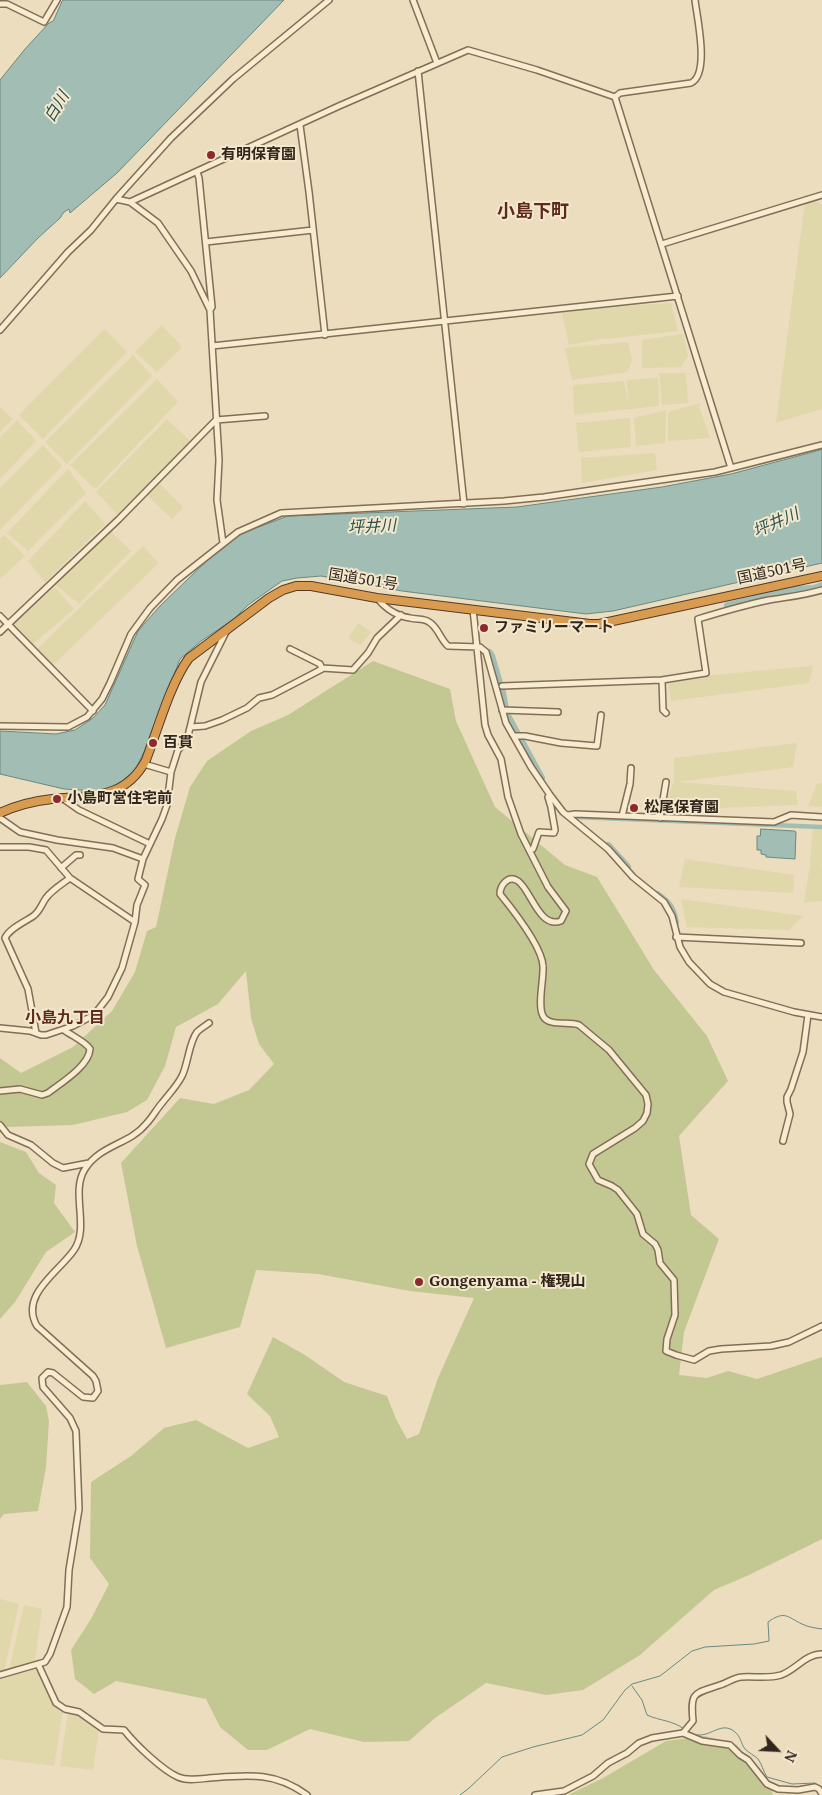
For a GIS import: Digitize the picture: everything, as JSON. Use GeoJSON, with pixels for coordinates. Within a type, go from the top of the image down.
{"type":"FeatureCollection","features":[{"type":"Feature","properties":{"kind":"highway","name":"国道501号"},"geometry":{"type":"LineString","coordinates":[[0,813],[26,804],[61,798],[100,796],[134,778],[144,764],[182,667],[189,658],[269,598],[296,586],[334,589],[376,598],[581,624],[599,624],[822,576]]}},
{"type":"Feature","properties":{"kind":"street"},"geometry":{"type":"LineString","coordinates":[[0,4],[7,4],[44,22],[57,0]]}},
{"type":"Feature","properties":{"kind":"street"},"geometry":{"type":"LineString","coordinates":[[0,330],[171,138],[233,79],[329,0]]}},
{"type":"Feature","properties":{"kind":"street"},"geometry":{"type":"LineString","coordinates":[[413,0],[437,63]]}},
{"type":"Feature","properties":{"kind":"street"},"geometry":{"type":"LineString","coordinates":[[615,97],[620,93],[696,81],[701,63],[695,0]]}},
{"type":"Feature","properties":{"kind":"street"},"geometry":{"type":"LineString","coordinates":[[130,202],[468,50],[537,70],[615,97]]}},
{"type":"Feature","properties":{"kind":"street"},"geometry":{"type":"LineString","coordinates":[[418,71],[464,504]]}},
{"type":"Feature","properties":{"kind":"street"},"geometry":{"type":"LineString","coordinates":[[615,97],[731,468]]}},
{"type":"Feature","properties":{"kind":"street"},"geometry":{"type":"LineString","coordinates":[[300,125],[325,335]]}},
{"type":"Feature","properties":{"kind":"street"},"geometry":{"type":"LineString","coordinates":[[197,172],[212,307],[210,310],[219,460],[217,500],[223,543]]}},
{"type":"Feature","properties":{"kind":"street"},"geometry":{"type":"LineString","coordinates":[[662,244],[822,195]]}},
{"type":"Feature","properties":{"kind":"street"},"geometry":{"type":"LineString","coordinates":[[116,199],[130,202],[158,223],[191,271],[210,310]]}},
{"type":"Feature","properties":{"kind":"street"},"geometry":{"type":"LineString","coordinates":[[206,242],[314,230]]}},
{"type":"Feature","properties":{"kind":"street"},"geometry":{"type":"LineString","coordinates":[[212,346],[678,296]]}},
{"type":"Feature","properties":{"kind":"street"},"geometry":{"type":"LineString","coordinates":[[0,632],[119,519],[216,420],[265,416]]}},
{"type":"Feature","properties":{"kind":"street"},"geometry":{"type":"LineString","coordinates":[[0,726],[68,727],[87,717],[102,699],[136,625],[150,608],[177,580],[238,532],[281,513],[464,504],[544,497],[715,472],[822,445]]}},
{"type":"Feature","properties":{"kind":"street"},"geometry":{"type":"LineString","coordinates":[[502,686],[662,680],[706,673],[698,619],[768,601],[815,593],[822,590]]}},
{"type":"Feature","properties":{"kind":"street"},"geometry":{"type":"LineString","coordinates":[[376,598],[384,606],[401,616],[422,619],[432,623],[448,646],[480,646],[486,652],[504,710],[506,723],[516,736],[531,767],[567,816],[608,849],[634,877],[664,902],[672,916],[680,947],[700,975],[717,989],[808,1015],[822,1017]]}},
{"type":"Feature","properties":{"kind":"street"},"geometry":{"type":"LineString","coordinates":[[473,609],[485,725],[488,735],[501,758],[508,797],[521,834],[548,887],[566,911],[561,921],[552,922],[548,920],[532,902],[519,881],[513,879],[503,884],[500,888],[500,894],[521,919],[541,956],[543,965],[543,1016],[548,1021],[555,1023],[579,1025],[609,1050],[646,1094],[648,1104],[647,1113],[643,1121],[635,1128],[592,1154],[589,1164],[598,1180],[618,1190],[637,1214],[643,1234],[655,1244],[660,1263],[674,1280],[675,1315],[667,1339],[666,1351],[694,1360],[709,1351],[771,1346],[789,1342],[822,1326]]}},
{"type":"Feature","properties":{"kind":"street"},"geometry":{"type":"LineString","coordinates":[[0,616],[93,711]]}},
{"type":"Feature","properties":{"kind":"street"},"geometry":{"type":"LineString","coordinates":[[322,668],[353,670],[368,653],[377,638],[401,616]]}},
{"type":"Feature","properties":{"kind":"street"},"geometry":{"type":"LineString","coordinates":[[0,1028],[30,1031],[46,1035],[64,1030],[94,1015],[105,1002],[122,968],[135,922],[137,905],[146,885],[138,879],[143,859],[166,805],[171,772],[178,750],[187,740],[201,682],[226,630]]}},
{"type":"Feature","properties":{"kind":"street"},"geometry":{"type":"LineString","coordinates":[[290,649],[320,664],[322,668]]}},
{"type":"Feature","properties":{"kind":"street"},"geometry":{"type":"LineString","coordinates":[[191,728],[222,720],[248,708],[259,698],[272,695],[320,672],[322,668]]}},
{"type":"Feature","properties":{"kind":"street"},"geometry":{"type":"LineString","coordinates":[[662,680],[662,710],[666,714]]}},
{"type":"Feature","properties":{"kind":"street"},"geometry":{"type":"LineString","coordinates":[[504,710],[558,712]]}},
{"type":"Feature","properties":{"kind":"street"},"geometry":{"type":"LineString","coordinates":[[516,736],[560,743],[597,746],[601,715]]}},
{"type":"Feature","properties":{"kind":"street"},"geometry":{"type":"LineString","coordinates":[[144,764],[171,772]]}},
{"type":"Feature","properties":{"kind":"street"},"geometry":{"type":"LineString","coordinates":[[622,816],[630,784],[631,768]]}},
{"type":"Feature","properties":{"kind":"street"},"geometry":{"type":"LineString","coordinates":[[660,818],[666,782]]}},
{"type":"Feature","properties":{"kind":"street"},"geometry":{"type":"LineString","coordinates":[[533,849],[539,832],[550,834],[554,833],[555,830],[552,807],[548,797],[550,795]]}},
{"type":"Feature","properties":{"kind":"street"},"geometry":{"type":"LineString","coordinates":[[61,798],[79,810],[150,844]]}},
{"type":"Feature","properties":{"kind":"street"},"geometry":{"type":"LineString","coordinates":[[567,816],[575,814],[774,822],[791,815],[822,817]]}},
{"type":"Feature","properties":{"kind":"street"},"geometry":{"type":"LineString","coordinates":[[0,818],[20,832],[57,840],[113,848],[143,859]]}},
{"type":"Feature","properties":{"kind":"street"},"geometry":{"type":"LineString","coordinates":[[0,847],[29,847],[46,850],[70,878],[135,922]]}},
{"type":"Feature","properties":{"kind":"street"},"geometry":{"type":"LineString","coordinates":[[61,868],[76,855],[80,855]]}},
{"type":"Feature","properties":{"kind":"street"},"geometry":{"type":"LineString","coordinates":[[36,1033],[28,989],[3,936],[33,917],[39,911],[46,898],[70,878]]}},
{"type":"Feature","properties":{"kind":"street"},"geometry":{"type":"LineString","coordinates":[[678,937],[801,943]]}},
{"type":"Feature","properties":{"kind":"street"},"geometry":{"type":"LineString","coordinates":[[783,1141],[790,1114],[787,1097],[792,1089],[803,1052],[808,1015]]}},
{"type":"Feature","properties":{"kind":"street"},"geometry":{"type":"LineString","coordinates":[[0,1675],[45,1662],[50,1654],[67,1607],[70,1570],[79,1509],[76,1431],[70,1418],[43,1386],[42,1378],[48,1372],[53,1373],[89,1399],[93,1398],[98,1391],[93,1376],[37,1326],[32,1317],[33,1306],[45,1283],[78,1243],[81,1229],[79,1206],[82,1178],[85,1169],[89,1163],[110,1146],[133,1136],[146,1125],[182,1076],[196,1033],[209,1023]]}},
{"type":"Feature","properties":{"kind":"street"},"geometry":{"type":"LineString","coordinates":[[0,1091],[20,1089],[43,1096],[48,1094],[81,1066],[86,1060],[90,1049],[87,1044],[74,1038],[64,1030]]}},
{"type":"Feature","properties":{"kind":"street"},"geometry":{"type":"LineString","coordinates":[[0,1125],[8,1135],[31,1145],[53,1163],[63,1168],[89,1163]]}},
{"type":"Feature","properties":{"kind":"street"},"geometry":{"type":"LineString","coordinates":[[683,1733],[692,1721],[691,1703],[700,1691],[721,1685],[740,1676],[771,1677],[783,1674],[808,1657],[822,1654]]}},
{"type":"Feature","properties":{"kind":"street"},"geometry":{"type":"LineString","coordinates":[[38,1664],[56,1703],[65,1709],[79,1712],[104,1728],[124,1730],[138,1747],[145,1750],[165,1769],[180,1778],[193,1779],[256,1774],[275,1778],[307,1795]]}},
{"type":"Feature","properties":{"kind":"street"},"geometry":{"type":"LineString","coordinates":[[535,1795],[564,1791],[594,1776],[608,1763],[627,1753],[639,1743],[652,1738],[683,1733],[702,1741],[730,1745],[748,1760],[767,1784],[778,1789],[798,1790],[814,1787],[819,1789],[822,1794]]}},
{"type":"Feature","properties":{"kind":"shaded area"},"geometry":{"type":"Polygon","coordinates":[[[806,194],[822,205],[822,409],[776,423],[806,194]]]}},
{"type":"Feature","properties":{"kind":"shaded area"},"geometry":{"type":"Polygon","coordinates":[[[671,303],[678,331],[595,340],[569,345],[562,313],[595,308],[671,303]]]}},
{"type":"Feature","properties":{"kind":"shaded area"},"geometry":{"type":"Polygon","coordinates":[[[162,325],[182,347],[157,372],[135,352],[162,325]]]}},
{"type":"Feature","properties":{"kind":"shaded area"},"geometry":{"type":"Polygon","coordinates":[[[105,329],[127,352],[43,439],[19,415],[105,329]]]}},
{"type":"Feature","properties":{"kind":"shaded area"},"geometry":{"type":"Polygon","coordinates":[[[683,334],[688,356],[681,367],[642,368],[642,340],[683,334]]]}},
{"type":"Feature","properties":{"kind":"shaded area"},"geometry":{"type":"Polygon","coordinates":[[[628,342],[632,361],[627,372],[572,380],[565,348],[628,342]]]}},
{"type":"Feature","properties":{"kind":"shaded area"},"geometry":{"type":"Polygon","coordinates":[[[133,355],[152,376],[67,464],[45,442],[133,355]]]}},
{"type":"Feature","properties":{"kind":"shaded area"},"geometry":{"type":"Polygon","coordinates":[[[659,373],[686,373],[688,403],[662,405],[659,373]]]}},
{"type":"Feature","properties":{"kind":"shaded area"},"geometry":{"type":"Polygon","coordinates":[[[658,378],[659,406],[574,415],[573,385],[624,381],[628,402],[627,380],[658,378]]]}},
{"type":"Feature","properties":{"kind":"shaded area"},"geometry":{"type":"Polygon","coordinates":[[[157,379],[178,402],[95,489],[70,465],[157,379]]]}},
{"type":"Feature","properties":{"kind":"shaded area"},"geometry":{"type":"Polygon","coordinates":[[[701,403],[699,407],[710,438],[668,441],[668,412],[701,403]]]}},
{"type":"Feature","properties":{"kind":"shaded area"},"geometry":{"type":"Polygon","coordinates":[[[0,407],[13,419],[0,432],[0,407]]]}},
{"type":"Feature","properties":{"kind":"shaded area"},"geometry":{"type":"Polygon","coordinates":[[[666,410],[665,443],[636,446],[634,418],[666,410]]]}},
{"type":"Feature","properties":{"kind":"shaded area"},"geometry":{"type":"Polygon","coordinates":[[[630,418],[631,447],[579,452],[576,423],[630,418]]]}},
{"type":"Feature","properties":{"kind":"shaded area"},"geometry":{"type":"Polygon","coordinates":[[[167,419],[191,442],[119,516],[96,492],[167,419]]]}},
{"type":"Feature","properties":{"kind":"shaded area"},"geometry":{"type":"Polygon","coordinates":[[[17,420],[36,441],[0,479],[0,437],[17,420]]]}},
{"type":"Feature","properties":{"kind":"shaded area"},"geometry":{"type":"Polygon","coordinates":[[[43,445],[62,466],[0,530],[0,488],[43,445]]]}},
{"type":"Feature","properties":{"kind":"shaded area"},"geometry":{"type":"Polygon","coordinates":[[[655,453],[657,470],[582,483],[581,458],[655,453]]]}},
{"type":"Feature","properties":{"kind":"shaded area"},"geometry":{"type":"Polygon","coordinates":[[[68,469],[86,493],[28,551],[7,533],[68,469]]]}},
{"type":"Feature","properties":{"kind":"shaded area"},"geometry":{"type":"Polygon","coordinates":[[[157,481],[183,507],[172,519],[145,493],[157,481]]]}},
{"type":"Feature","properties":{"kind":"shaded area"},"geometry":{"type":"Polygon","coordinates":[[[85,501],[105,524],[45,582],[28,561],[85,501]]]}},
{"type":"Feature","properties":{"kind":"shaded area"},"geometry":{"type":"Polygon","coordinates":[[[111,532],[131,551],[79,604],[56,585],[111,532]]]}},
{"type":"Feature","properties":{"kind":"shaded area"},"geometry":{"type":"Polygon","coordinates":[[[4,535],[25,556],[0,579],[0,539],[4,535]]]}},
{"type":"Feature","properties":{"kind":"shaded area"},"geometry":{"type":"Polygon","coordinates":[[[143,546],[159,563],[53,665],[37,649],[143,546]]]}},
{"type":"Feature","properties":{"kind":"shaded area"},"geometry":{"type":"Polygon","coordinates":[[[55,587],[74,609],[32,645],[13,626],[55,587]]]}},
{"type":"Feature","properties":{"kind":"shaded area"},"geometry":{"type":"Polygon","coordinates":[[[358,623],[371,632],[361,645],[348,638],[358,623]]]}},
{"type":"Feature","properties":{"kind":"shaded area"},"geometry":{"type":"Polygon","coordinates":[[[813,666],[809,683],[671,701],[667,679],[813,666]]]}},
{"type":"Feature","properties":{"kind":"shaded area"},"geometry":{"type":"Polygon","coordinates":[[[797,743],[793,767],[677,782],[796,791],[798,805],[662,810],[674,782],[674,758],[797,743]]]}},
{"type":"Feature","properties":{"kind":"shaded area"},"geometry":{"type":"Polygon","coordinates":[[[822,783],[822,807],[808,806],[817,784],[822,783]]]}},
{"type":"Feature","properties":{"kind":"shaded area"},"geometry":{"type":"Polygon","coordinates":[[[813,826],[822,826],[822,865],[818,866],[822,866],[822,901],[804,903],[810,865],[813,826]]]}},
{"type":"Feature","properties":{"kind":"shaded area"},"geometry":{"type":"Polygon","coordinates":[[[685,859],[794,875],[793,893],[679,887],[685,859]]]}},
{"type":"Feature","properties":{"kind":"shaded area"},"geometry":{"type":"Polygon","coordinates":[[[681,899],[803,916],[789,930],[687,927],[681,899]]]}},
{"type":"Feature","properties":{"kind":"shaded area"},"geometry":{"type":"Polygon","coordinates":[[[0,1599],[19,1604],[4,1671],[0,1673],[0,1599]]]}},
{"type":"Feature","properties":{"kind":"shaded area"},"geometry":{"type":"Polygon","coordinates":[[[24,1605],[42,1609],[35,1661],[9,1670],[24,1605]]]}},
{"type":"Feature","properties":{"kind":"shaded area"},"geometry":{"type":"Polygon","coordinates":[[[35,1667],[54,1707],[63,1710],[54,1766],[0,1759],[0,1679],[35,1667]]]}},
{"type":"Feature","properties":{"kind":"shaded area"},"geometry":{"type":"Polygon","coordinates":[[[68,1713],[78,1715],[99,1729],[93,1770],[60,1766],[68,1713]]]}},
{"type":"Feature","properties":{"kind":"green space"},"geometry":{"type":"Polygon","coordinates":[[[373,661],[450,689],[456,721],[495,807],[565,865],[597,877],[654,970],[707,1036],[728,1081],[679,1136],[691,1215],[719,1239],[684,1332],[679,1375],[707,1378],[728,1371],[757,1379],[822,1357],[822,1539],[714,1590],[640,1655],[583,1690],[546,1695],[486,1683],[435,1718],[409,1741],[364,1742],[310,1729],[267,1750],[248,1750],[220,1727],[206,1699],[116,1681],[94,1694],[75,1679],[71,1650],[91,1619],[109,1584],[90,1558],[91,1482],[131,1456],[164,1428],[196,1420],[248,1448],[279,1437],[270,1416],[247,1394],[273,1337],[305,1355],[344,1382],[387,1396],[396,1419],[407,1439],[419,1434],[438,1378],[474,1298],[410,1291],[318,1274],[256,1270],[240,1327],[166,1348],[137,1246],[121,1163],[180,1098],[214,1104],[249,1090],[274,1064],[259,1044],[251,1018],[246,971],[218,1004],[176,1027],[165,1066],[147,1100],[127,1112],[73,1125],[4,1127],[0,1133],[0,1058],[21,1073],[73,1047],[112,1011],[135,972],[147,931],[156,927],[175,838],[190,787],[207,761],[251,731],[288,715],[373,661]]]}},
{"type":"Feature","properties":{"kind":"green space"},"geometry":{"type":"Polygon","coordinates":[[[0,1142],[26,1152],[39,1173],[56,1185],[54,1203],[75,1232],[46,1252],[15,1302],[0,1319],[0,1142]]]}},
{"type":"Feature","properties":{"kind":"green space"},"geometry":{"type":"Polygon","coordinates":[[[27,1382],[46,1406],[49,1421],[46,1467],[38,1511],[4,1514],[0,1519],[0,1385],[27,1382]]]}},
{"type":"Feature","properties":{"kind":"green space"},"geometry":{"type":"Polygon","coordinates":[[[704,1736],[737,1745],[769,1783],[773,1795],[568,1795],[603,1778],[666,1741],[704,1736]]]}},
{"type":"Feature","properties":{"kind":"water","name":"白川"},"geometry":{"type":"Polygon","coordinates":[[[63,0],[284,0],[117,173],[70,213],[69,209],[64,212],[0,278],[0,80],[25,49],[53,21],[63,0]]]}},
{"type":"Feature","properties":{"kind":"water","name":"坪井川"},"geometry":{"type":"Polygon","coordinates":[[[822,450],[822,563],[613,611],[586,614],[402,591],[321,576],[282,581],[248,605],[234,619],[201,641],[180,659],[147,746],[135,770],[115,787],[97,791],[64,789],[0,774],[0,731],[56,734],[75,730],[93,718],[105,705],[138,631],[160,606],[217,551],[240,534],[288,516],[517,507],[662,487],[731,474],[822,450]]]}},
{"type":"Feature","properties":{"kind":"water"},"geometry":{"type":"Polygon","coordinates":[[[761,829],[796,832],[795,859],[766,857],[766,855],[761,854],[761,850],[757,850],[757,836],[760,836],[761,829]]]}},
{"type":"Feature","properties":{"kind":"waterway"},"geometry":{"type":"LineString","coordinates":[[728,606],[794,590],[814,589],[822,586]]}},
{"type":"Feature","properties":{"kind":"waterway"},"geometry":{"type":"LineString","coordinates":[[489,653],[499,683]]}},
{"type":"Feature","properties":{"kind":"waterway"},"geometry":{"type":"LineString","coordinates":[[501,687],[506,714],[541,778]]}},
{"type":"Feature","properties":{"kind":"waterway"},"geometry":{"type":"LineString","coordinates":[[576,817],[822,827]]}},
{"type":"Feature","properties":{"kind":"waterway"},"geometry":{"type":"LineString","coordinates":[[608,846],[627,867]]}},
{"type":"Feature","properties":{"kind":"waterway"},"geometry":{"type":"LineString","coordinates":[[657,895],[669,906],[675,922]]}},
{"type":"Feature","properties":{"kind":"waterway"},"geometry":{"type":"LineString","coordinates":[[460,1795],[502,1757],[582,1735],[603,1720],[625,1690],[632,1684],[660,1676],[692,1651],[705,1647],[754,1644],[769,1641],[768,1622],[778,1616],[786,1616],[807,1626],[822,1629]]}},
{"type":"Feature","properties":{"kind":"waterway"},"geometry":{"type":"LineString","coordinates":[[632,1686],[642,1700],[647,1715],[684,1729]]}},
{"type":"Feature","properties":{"kind":"waterway"},"geometry":{"type":"LineString","coordinates":[[687,1731],[701,1735],[718,1729],[729,1729],[737,1734],[745,1749],[758,1759],[767,1777],[792,1784],[815,1783],[822,1789]]}},
{"type":"Feature","properties":{"kind":"place","name":"有明保育園"},"geometry":{"type":"Point","coordinates":[211,155]}},
{"type":"Feature","properties":{"kind":"place","name":"ファミリーマート"},"geometry":{"type":"Point","coordinates":[484,628]}},
{"type":"Feature","properties":{"kind":"place","name":"百貫"},"geometry":{"type":"Point","coordinates":[153,743]}},
{"type":"Feature","properties":{"kind":"place","name":"小島町営住宅前"},"geometry":{"type":"Point","coordinates":[57,799]}},
{"type":"Feature","properties":{"kind":"place","name":"松尾保育園"},"geometry":{"type":"Point","coordinates":[634,808]}},
{"type":"Feature","properties":{"kind":"place","name":"Gongenyama - 権現山"},"geometry":{"type":"Point","coordinates":[419,1282]}},
{"type":"Feature","properties":{"kind":"district","name":"小島下町"},"geometry":{"type":"Point","coordinates":[533,212]}},
{"type":"Feature","properties":{"kind":"district","name":"小島九丁目"},"geometry":{"type":"Point","coordinates":[65,1018]}}]}
